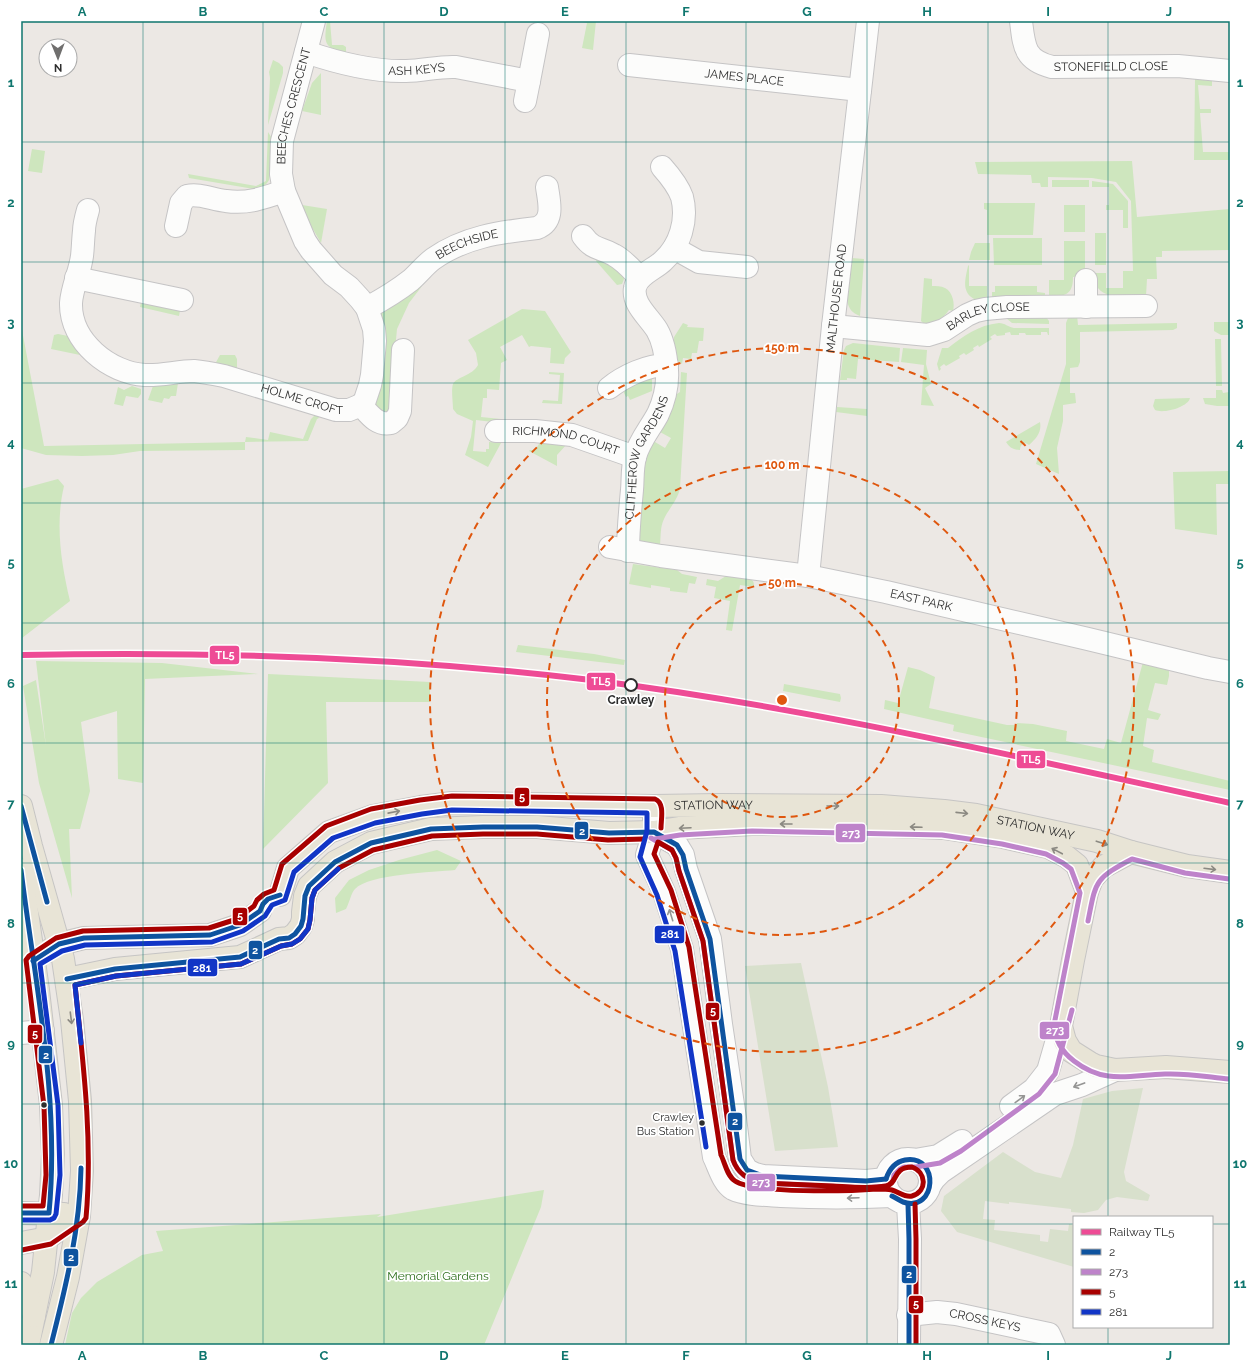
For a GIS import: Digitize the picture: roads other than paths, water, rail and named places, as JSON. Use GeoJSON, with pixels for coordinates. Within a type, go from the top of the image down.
{"type":"FeatureCollection","features":[{"type":"Feature","properties":{"kind":"main road","name":"STATION WAY"},"geometry":{"type":"LineString","coordinates":[[280,895],[288,868],[329,832],[373,816],[452,803],[654,806],[725,805],[881,816],[1048,846],[1067,857],[1077,865],[1087,892]]}},
{"type":"Feature","properties":{"kind":"main road"},"geometry":{"type":"LineString","coordinates":[[21,806],[59,944],[66,979],[80,1101],[82,1170],[79,1216],[68,1277],[51,1345]]}},
{"type":"Feature","properties":{"kind":"main road","name":"STATION WAY"},"geometry":{"type":"LineString","coordinates":[[66,979],[115,969],[240,957],[279,939],[289,938],[295,934],[301,926],[305,896],[309,886],[335,862],[371,843],[431,829],[537,827],[608,833],[654,832],[679,828],[881,816],[976,815],[1097,841],[1131,852],[1187,866],[1230,872]]}},
{"type":"Feature","properties":{"kind":"main road"},"geometry":{"type":"LineString","coordinates":[[1131,852],[1103,868],[1092,879],[1087,892],[1061,1026],[1064,1041],[1071,1051],[1096,1066],[1115,1070],[1166,1067],[1230,1072]]}},
{"type":"Feature","properties":{"kind":"main road"},"geometry":{"type":"LineString","coordinates":[[21,870],[43,1031],[52,1112],[53,1175],[48,1238],[43,1272],[28,1345]]}},
{"type":"Feature","properties":{"kind":"main road"},"geometry":{"type":"LineString","coordinates":[[279,939],[268,934],[262,929],[259,922],[260,911],[263,904],[268,899],[280,895],[288,896],[295,899],[303,912]]}},
{"type":"Feature","properties":{"kind":"main road"},"geometry":{"type":"LineString","coordinates":[[33,960],[59,944],[84,938],[210,936],[240,925],[260,911]]}},
{"type":"Feature","properties":{"kind":"main road"},"geometry":{"type":"LineString","coordinates":[[33,960],[66,979]]}},
{"type":"Feature","properties":{"kind":"main road"},"geometry":{"type":"LineString","coordinates":[[21,1213],[49,1213],[79,1216]]}},
{"type":"Feature","properties":{"kind":"main road"},"geometry":{"type":"LineString","coordinates":[[21,1243],[48,1238],[79,1216]]}},
{"type":"Feature","properties":{"kind":"main road"},"geometry":{"type":"LineString","coordinates":[[21,1283],[27,1293],[34,1316]]}},
{"type":"Feature","properties":{"kind":"street","name":"BEECHES CRESCENT"},"geometry":{"type":"LineString","coordinates":[[284,191],[282,174],[282,141],[314,21]]}},
{"type":"Feature","properties":{"kind":"street","name":"MALTHOUSE ROAD"},"geometry":{"type":"LineString","coordinates":[[808,576],[833,326],[868,21]]}},
{"type":"Feature","properties":{"kind":"street","name":"STONEFIELD CLOSE"},"geometry":{"type":"LineString","coordinates":[[1022,21],[1026,49],[1034,59],[1052,67],[1198,66],[1230,71]]}},
{"type":"Feature","properties":{"kind":"street","name":"ASH KEYS"},"geometry":{"type":"LineString","coordinates":[[306,52],[327,59],[381,71],[408,71],[456,67],[527,91],[538,34]]}},
{"type":"Feature","properties":{"kind":"street","name":"JAMES PLACE"},"geometry":{"type":"LineString","coordinates":[[629,65],[860,90]]}},
{"type":"Feature","properties":{"kind":"street"},"geometry":{"type":"LineString","coordinates":[[583,236],[593,246],[614,254],[626,263],[640,278],[664,261],[674,248],[681,233],[684,215],[682,197],[684,180],[662,167]]}},
{"type":"Feature","properties":{"kind":"street","name":"BEECHSIDE"},"geometry":{"type":"LineString","coordinates":[[367,308],[394,293],[412,279],[433,259],[460,244],[491,234],[537,228],[543,225],[549,215],[547,187]]}},
{"type":"Feature","properties":{"kind":"street"},"geometry":{"type":"LineString","coordinates":[[176,226],[181,203],[187,196],[198,195],[225,201],[242,202],[258,200],[284,191]]}},
{"type":"Feature","properties":{"kind":"street","name":"HOLME CROFT"},"geometry":{"type":"LineString","coordinates":[[88,210],[84,230],[82,255],[71,304],[73,317],[77,327],[87,345],[95,354],[114,367],[125,372],[146,375],[194,371],[209,373],[224,376],[336,410],[349,410],[361,405],[368,394],[374,365],[374,329],[367,308],[360,298],[350,287],[329,271],[311,250],[305,240],[284,191]]}},
{"type":"Feature","properties":{"kind":"street"},"geometry":{"type":"LineString","coordinates":[[674,248],[699,262],[747,267]]}},
{"type":"Feature","properties":{"kind":"street"},"geometry":{"type":"LineString","coordinates":[[76,278],[182,300]]}},
{"type":"Feature","properties":{"kind":"street","name":"CLITHEROW GARDENS"},"geometry":{"type":"LineString","coordinates":[[619,549],[628,526],[635,457],[642,440],[658,414],[664,398],[667,379],[667,365],[663,343],[657,330],[636,299],[635,288],[636,283],[640,278]]}},
{"type":"Feature","properties":{"kind":"street"},"geometry":{"type":"LineString","coordinates":[[1086,280],[1086,307]]}},
{"type":"Feature","properties":{"kind":"street","name":"BARLEY CLOSE"},"geometry":{"type":"LineString","coordinates":[[833,326],[928,334],[937,333],[944,330],[967,314],[985,309],[1007,307],[1146,306]]}},
{"type":"Feature","properties":{"kind":"street"},"geometry":{"type":"LineString","coordinates":[[361,405],[372,417],[382,423],[391,423],[397,418],[400,411],[403,350]]}},
{"type":"Feature","properties":{"kind":"street"},"geometry":{"type":"LineString","coordinates":[[609,388],[618,380],[644,369],[652,366],[667,365]]}},
{"type":"Feature","properties":{"kind":"street","name":"RICHMOND COURT"},"geometry":{"type":"LineString","coordinates":[[496,431],[535,431],[572,435],[635,457]]}},
{"type":"Feature","properties":{"kind":"street","name":"EAST PARK"},"geometry":{"type":"LineString","coordinates":[[619,549],[808,576],[886,592],[1230,672]]}},
{"type":"Feature","properties":{"kind":"street"},"geometry":{"type":"LineString","coordinates":[[654,806],[654,832],[647,855],[664,892],[682,949],[714,1157],[724,1180],[732,1188],[742,1192],[765,1195],[835,1198],[895,1193]]}},
{"type":"Feature","properties":{"kind":"street"},"geometry":{"type":"LineString","coordinates":[[654,832],[677,845],[683,855],[686,869],[710,939],[735,1118],[737,1143],[740,1159],[747,1170],[755,1174],[866,1181],[914,1203],[921,1200],[928,1192],[930,1185],[928,1170],[916,1160]]}},
{"type":"Feature","properties":{"kind":"street"},"geometry":{"type":"LineString","coordinates":[[909,1342],[908,1315],[910,1238],[888,1172],[896,1163],[903,1160],[916,1160],[938,1156],[958,1144],[1034,1089],[1048,1071],[1061,1026]]}},
{"type":"Feature","properties":{"kind":"street"},"geometry":{"type":"LineString","coordinates":[[21,1033],[43,1031]]}},
{"type":"Feature","properties":{"kind":"street"},"geometry":{"type":"LineString","coordinates":[[930,1185],[941,1172],[1055,1094],[1082,1085],[1115,1070]]}},
{"type":"Feature","properties":{"kind":"street","name":"CROSS KEYS"},"geometry":{"type":"LineString","coordinates":[[908,1315],[937,1312],[956,1314],[1049,1334],[1054,1345]]}},
{"type":"Feature","properties":{"kind":"rail line","name":"TL5"},"geometry":{"type":"LineString","coordinates":[[21,655],[164,654],[306,657],[449,666],[591,680],[752,704],[912,734],[1230,803]]}},
{"type":"Feature","properties":{"kind":"place","name":"Crawley"},"geometry":{"type":"Point","coordinates":[631,685]}},
{"type":"Feature","properties":{"kind":"place","name":"Crawley Bus Station"},"geometry":{"type":"Point","coordinates":[702,1123]}},
{"type":"Feature","properties":{"kind":"park label","name":"Memorial Gardens"},"geometry":{"type":"Point","coordinates":[438,1276]}}]}
